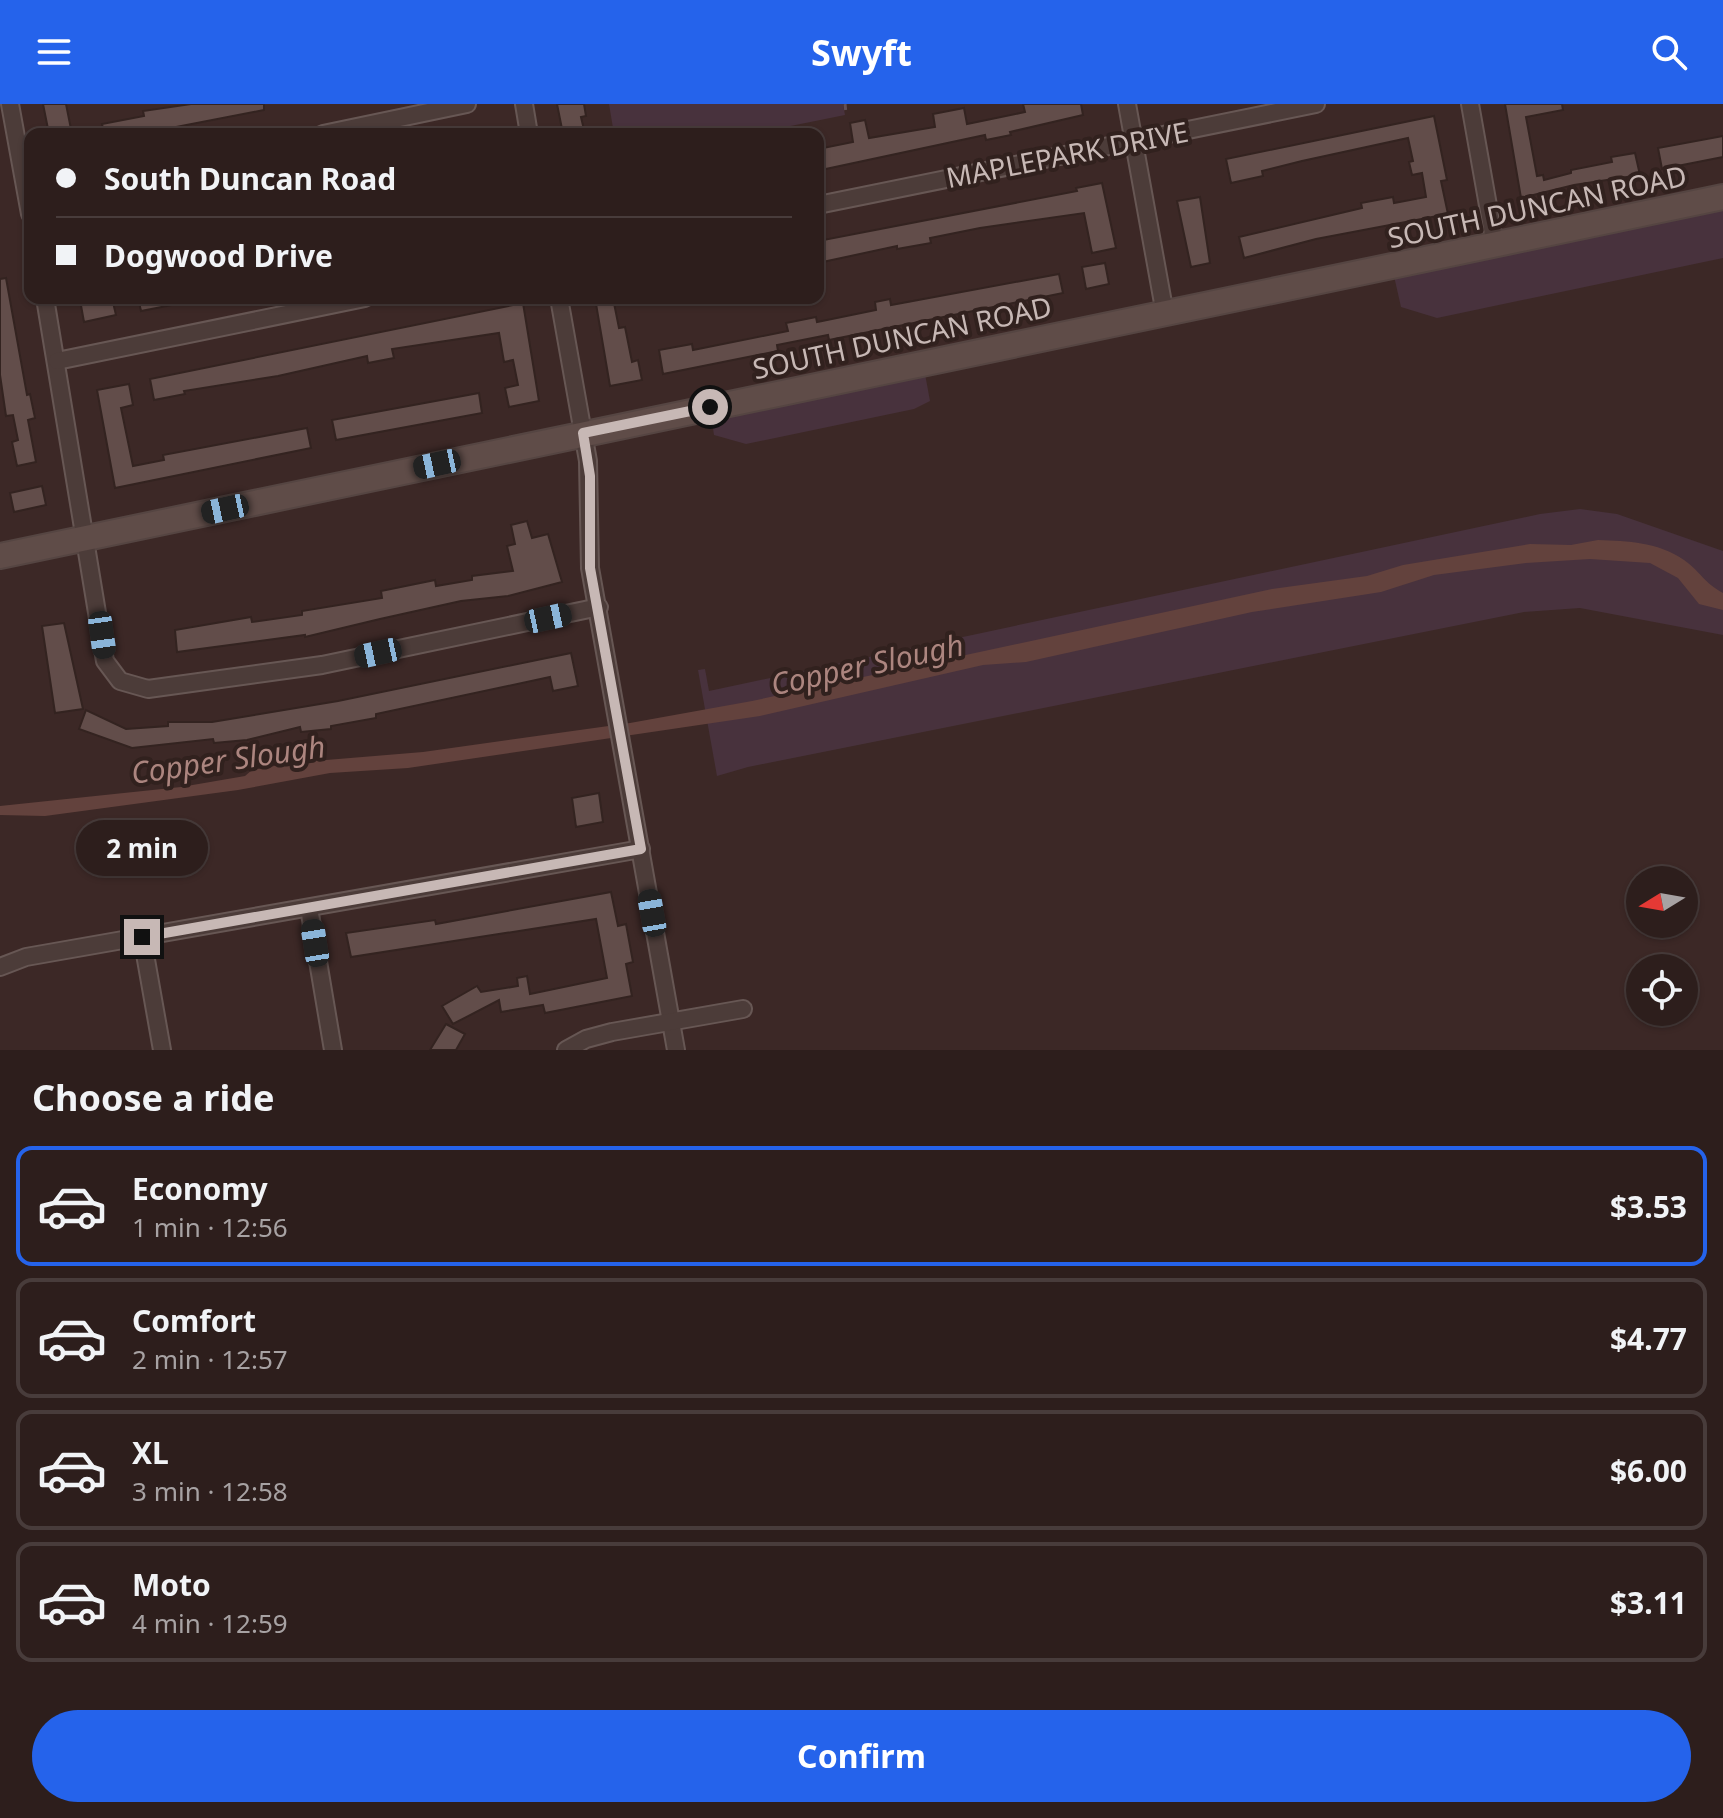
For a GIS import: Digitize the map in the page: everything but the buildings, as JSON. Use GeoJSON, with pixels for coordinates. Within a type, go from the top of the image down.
{"type":"FeatureCollection","features":[{"type":"Feature","properties":{"kind":"main road","name":"SOUTH DUNCAN ROAD"},"geometry":{"type":"LineString","coordinates":[[0,556],[1723,197]]}},
{"type":"Feature","properties":{"kind":"street"},"geometry":{"type":"LineString","coordinates":[[10,104],[24,174]]}},
{"type":"Feature","properties":{"kind":"street"},"geometry":{"type":"LineString","coordinates":[[352,128],[467,104]]}},
{"type":"Feature","properties":{"kind":"street"},"geometry":{"type":"LineString","coordinates":[[524,104],[528,128]]}},
{"type":"Feature","properties":{"kind":"street"},"geometry":{"type":"LineString","coordinates":[[1127,104],[1165,314]]}},
{"type":"Feature","properties":{"kind":"street"},"geometry":{"type":"LineString","coordinates":[[1470,104],[1495,245]]}},
{"type":"Feature","properties":{"kind":"street","name":"MAPLEPARK DRIVE"},"geometry":{"type":"LineString","coordinates":[[824,204],[1305,105]]}},
{"type":"Feature","properties":{"kind":"street"},"geometry":{"type":"LineString","coordinates":[[46,304],[105,661],[120,681],[148,689],[322,665],[599,607]]}},
{"type":"Feature","properties":{"kind":"street"},"geometry":{"type":"LineString","coordinates":[[57,361],[336,304]]}},
{"type":"Feature","properties":{"kind":"street"},"geometry":{"type":"LineString","coordinates":[[560,304],[590,476],[589,554],[676,1050]]}},
{"type":"Feature","properties":{"kind":"street"},"geometry":{"type":"LineString","coordinates":[[0,967],[26,957],[641,849]]}},
{"type":"Feature","properties":{"kind":"street"},"geometry":{"type":"LineString","coordinates":[[309,908],[333,1050]]}},
{"type":"Feature","properties":{"kind":"street"},"geometry":{"type":"LineString","coordinates":[[142,937],[162,1050]]}},
{"type":"Feature","properties":{"kind":"street"},"geometry":{"type":"LineString","coordinates":[[566,1050],[586,1039],[612,1032],[743,1009]]}},
{"type":"Feature","properties":{"kind":"path"},"geometry":{"type":"LineString","coordinates":[[845,104],[846,113]]}},
{"type":"Feature","properties":{"kind":"shaded area"},"geometry":{"type":"Polygon","coordinates":[[[609,104],[843,104],[845,115],[781,128],[613,128],[609,104]]]}},
{"type":"Feature","properties":{"kind":"shaded area"},"geometry":{"type":"Polygon","coordinates":[[[1723,197],[1723,258],[1437,318],[1401,307],[1392,267],[1723,197]]]}},
{"type":"Feature","properties":{"kind":"shaded area"},"geometry":{"type":"Polygon","coordinates":[[[923,363],[930,401],[914,409],[746,444],[714,435],[710,407],[923,363]]]}},
{"type":"Feature","properties":{"kind":"shaded area"},"geometry":{"type":"Polygon","coordinates":[[[1580,509],[1617,514],[1723,551],[1723,635],[1580,608],[1524,612],[748,767],[717,776],[698,670],[705,669],[709,691],[1540,514],[1580,509]]]}},
{"type":"Feature","properties":{"kind":"shaded area"},"geometry":{"type":"Polygon","coordinates":[[[1598,540],[1642,544],[1674,554],[1723,593],[1723,610],[1699,604],[1678,578],[1650,563],[1590,559],[1526,563],[1434,575],[1381,592],[1252,612],[1026,662],[983,665],[760,716],[408,768],[330,773],[238,790],[45,816],[0,815],[0,806],[181,787],[245,776],[252,770],[290,763],[423,752],[630,723],[752,701],[1272,589],[1367,576],[1403,565],[1530,544],[1571,545],[1598,540]]]}},
{"type":"Feature","properties":{"kind":"route"},"geometry":{"type":"LineString","coordinates":[[142,937],[641,849],[590,568],[590,476],[583,433],[710,407]]}},
{"type":"Feature","properties":{"kind":"water label","name":"Copper Slough"},"geometry":{"type":"Point","coordinates":[867,664]}},
{"type":"Feature","properties":{"kind":"water label","name":"Copper Slough"},"geometry":{"type":"Point","coordinates":[228,759]}}]}
